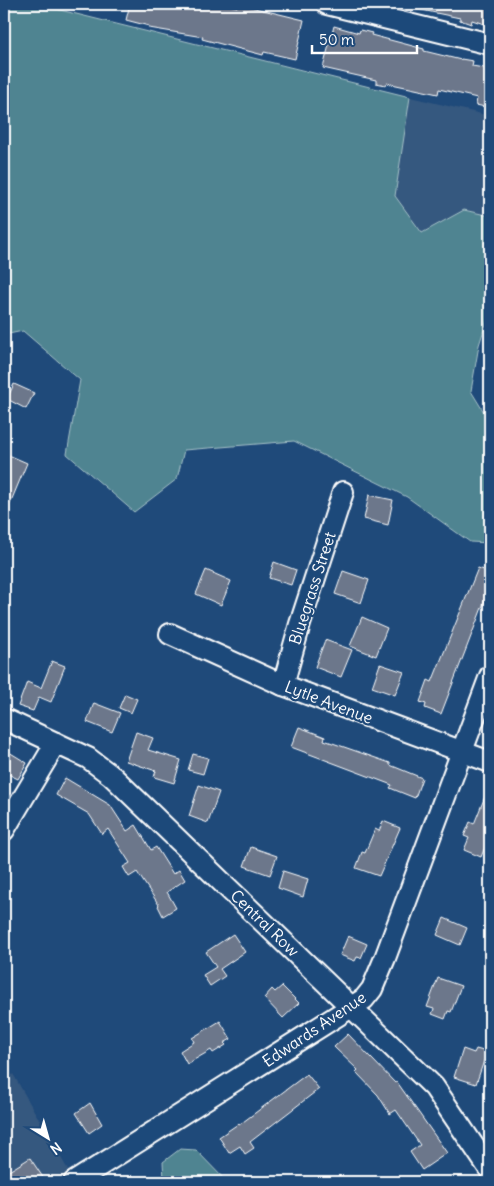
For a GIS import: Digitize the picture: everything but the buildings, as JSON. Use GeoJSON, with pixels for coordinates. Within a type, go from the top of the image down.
{"type":"FeatureCollection","features":[{"type":"Feature","properties":{"kind":"street"},"geometry":{"type":"LineString","coordinates":[[327,4],[490,44]]}},
{"type":"Feature","properties":{"kind":"street","name":"Bluegrass Street"},"geometry":{"type":"LineString","coordinates":[[283,685],[300,624],[344,492]]}},
{"type":"Feature","properties":{"kind":"street","name":"Lytle Avenue"},"geometry":{"type":"LineString","coordinates":[[170,634],[283,685],[490,762]]}},
{"type":"Feature","properties":{"kind":"street","name":"Edwards Avenue"},"geometry":{"type":"LineString","coordinates":[[74,1182],[364,999],[372,989],[490,676]]}},
{"type":"Feature","properties":{"kind":"street","name":"Central Row"},"geometry":{"type":"LineString","coordinates":[[4,719],[88,758],[112,776],[434,1088],[487,1156]]}},
{"type":"Feature","properties":{"kind":"street"},"geometry":{"type":"LineString","coordinates":[[4,830],[56,743]]}},
{"type":"Feature","properties":{"kind":"shaded area"},"geometry":{"type":"Polygon","coordinates":[[[410,97],[490,116],[490,216],[464,210],[422,233],[395,196],[410,97]]]}},
{"type":"Feature","properties":{"kind":"shaded area"},"geometry":{"type":"Polygon","coordinates":[[[13,1074],[75,1182],[4,1182],[4,1083],[13,1074]]]}},
{"type":"Feature","properties":{"kind":"green space"},"geometry":{"type":"Polygon","coordinates":[[[4,4],[36,4],[410,97],[395,196],[422,233],[464,210],[490,216],[490,311],[479,345],[471,391],[490,422],[490,543],[470,542],[407,497],[294,441],[184,450],[177,479],[134,512],[67,454],[80,380],[23,331],[4,335],[4,4]]]}},
{"type":"Feature","properties":{"kind":"green space"},"geometry":{"type":"Polygon","coordinates":[[[180,1149],[196,1150],[227,1182],[167,1182],[164,1179],[163,1162],[180,1149]]]}}]}
